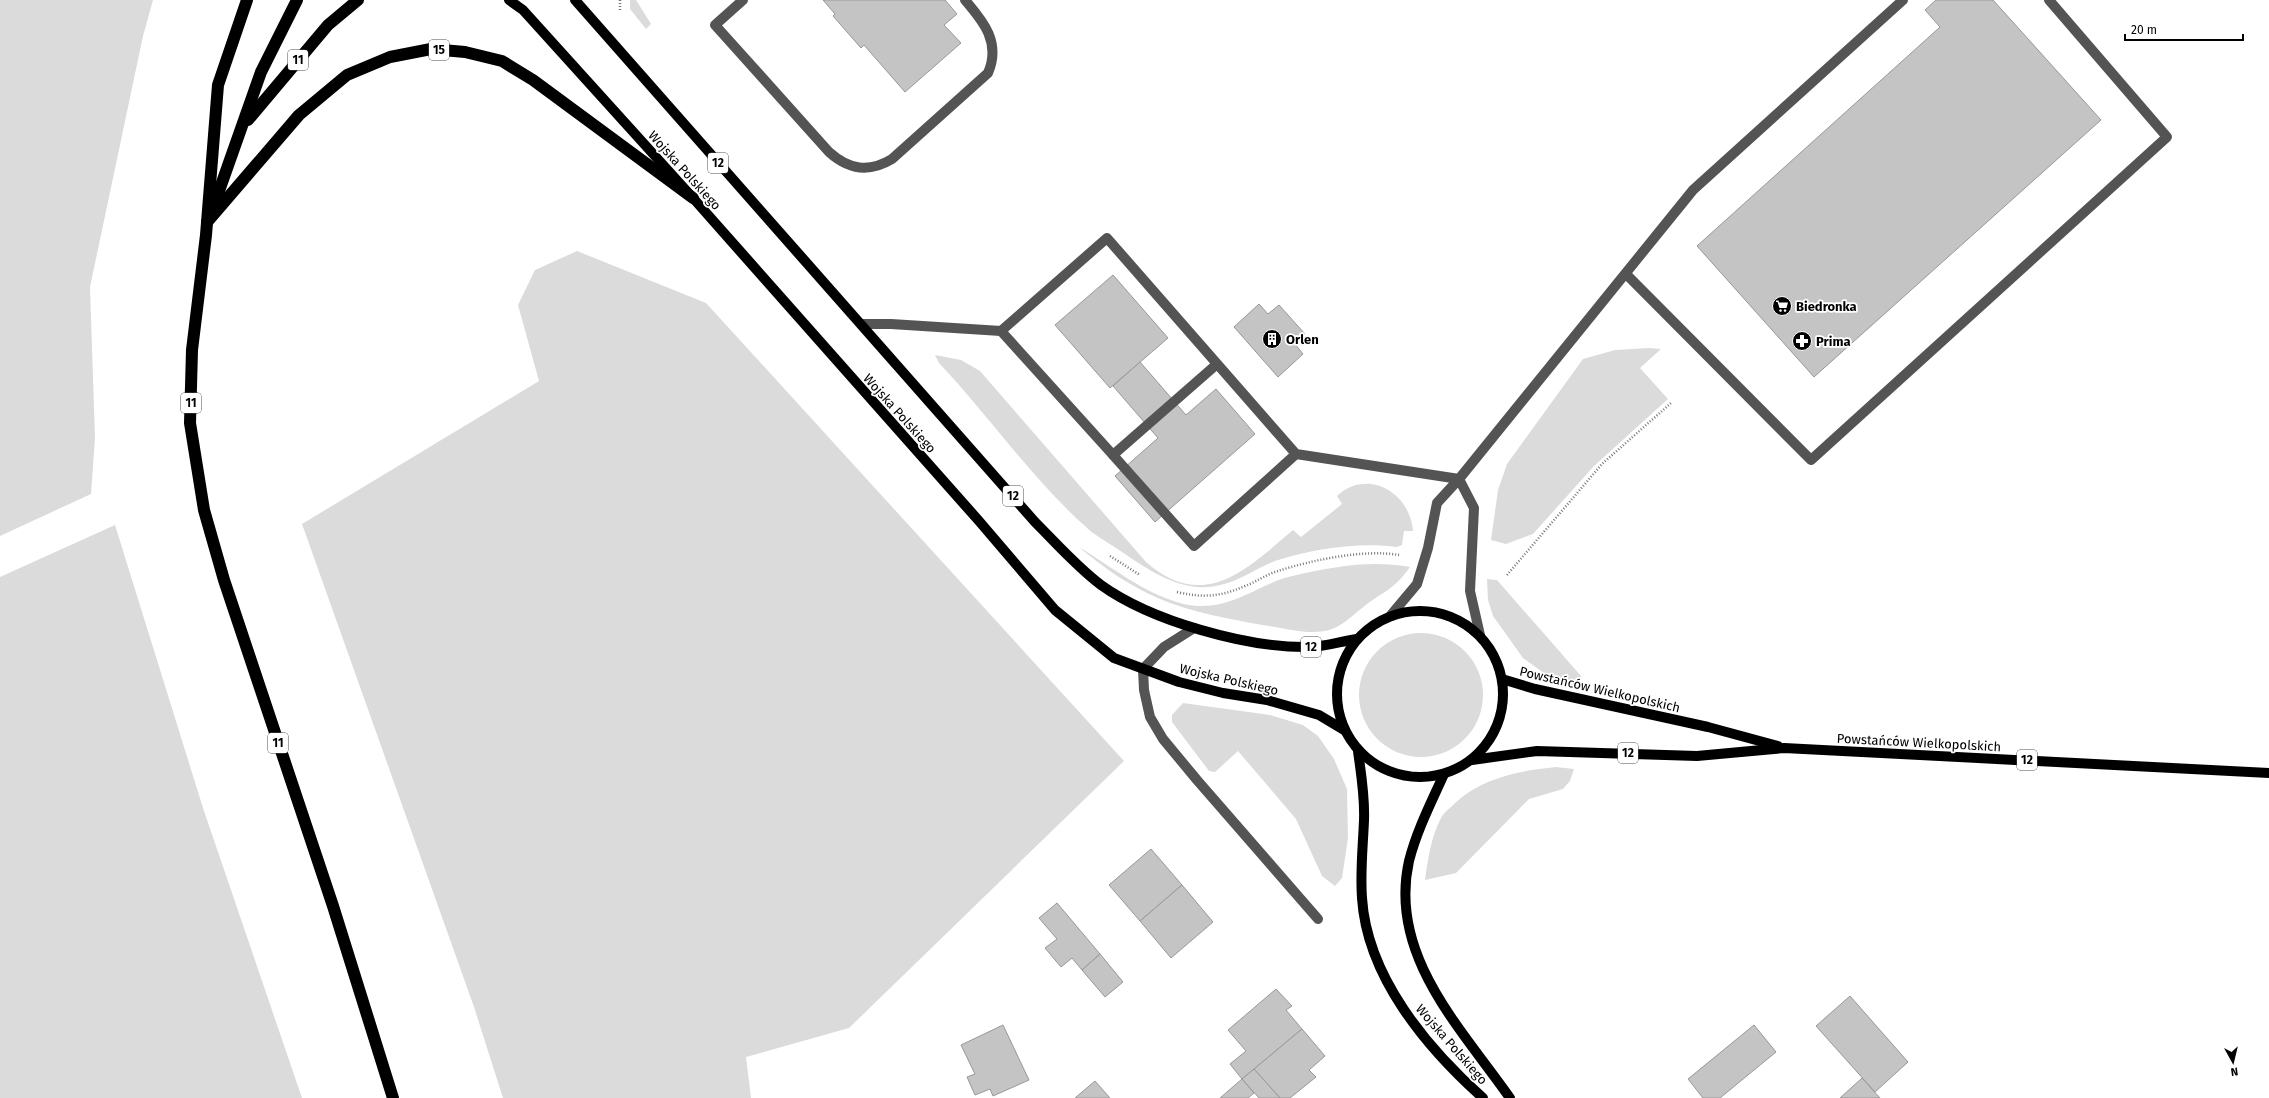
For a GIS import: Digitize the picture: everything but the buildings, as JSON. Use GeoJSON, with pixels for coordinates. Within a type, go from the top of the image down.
{"type":"FeatureCollection","features":[{"type":"Feature","properties":{"kind":"highway","name":"11"},"geometry":{"type":"LineString","coordinates":[[247,0],[218,85],[207,222],[192,350],[190,423],[204,510],[224,580],[333,906],[393,1098]]}},
{"type":"Feature","properties":{"kind":"highway","name":"11"},"geometry":{"type":"LineString","coordinates":[[207,222],[244,125],[261,72],[298,0]]}},
{"type":"Feature","properties":{"kind":"highway","name":"11"},"geometry":{"type":"LineString","coordinates":[[244,125],[328,25],[358,0]]}},
{"type":"Feature","properties":{"kind":"highway","name":"15"},"geometry":{"type":"LineString","coordinates":[[207,222],[299,115],[347,75],[390,57],[431,49],[465,52],[502,61],[533,80],[693,198]]}},
{"type":"Feature","properties":{"kind":"main road","name":"Wojska Polskiego"},"geometry":{"type":"LineString","coordinates":[[509,0],[522,10],[693,198],[979,521],[1055,610],[1114,658],[1179,682],[1223,693],[1267,700],[1319,715],[1344,730]]}},
{"type":"Feature","properties":{"kind":"main road","name":"12"},"geometry":{"type":"LineString","coordinates":[[575,0],[1030,516],[1062,550],[1101,584],[1141,607],[1194,628],[1264,643],[1304,647],[1357,639]]}},
{"type":"Feature","properties":{"kind":"main road","name":"12"},"geometry":{"type":"LineString","coordinates":[[1414,611],[1438,613],[1461,621],[1480,635],[1495,656],[1502,679],[1504,702],[1498,724],[1488,744],[1472,760],[1459,769],[1444,774],[1421,778],[1398,776],[1376,766],[1358,751],[1344,730],[1337,706],[1337,683],[1344,659],[1357,639],[1373,625],[1391,615],[1414,611]]}},
{"type":"Feature","properties":{"kind":"main road","name":"Powstańców Wielkopolskich"},"geometry":{"type":"LineString","coordinates":[[1502,679],[1535,689],[1708,727],[1784,748]]}},
{"type":"Feature","properties":{"kind":"main road","name":"Powstańców Wielkopolskich"},"geometry":{"type":"LineString","coordinates":[[1472,760],[1537,751],[1697,756],[1784,748],[2269,773]]}},
{"type":"Feature","properties":{"kind":"main road","name":"Wojska Polskiego"},"geometry":{"type":"LineString","coordinates":[[1358,751],[1364,791],[1362,900],[1370,941],[1381,970],[1392,992],[1420,1032],[1483,1098]]}},
{"type":"Feature","properties":{"kind":"main road","name":"Wojska Polskiego"},"geometry":{"type":"LineString","coordinates":[[1444,774],[1421,824],[1409,862],[1406,899],[1410,932],[1418,960],[1448,1016],[1510,1098]]}},
{"type":"Feature","properties":{"kind":"lane"},"geometry":{"type":"LineString","coordinates":[[743,0],[715,25],[829,152],[845,164],[866,169],[882,165],[892,159],[988,73],[992,64],[992,40],[982,20],[965,0]]}},
{"type":"Feature","properties":{"kind":"lane"},"geometry":{"type":"LineString","coordinates":[[1391,615],[1417,584],[1428,548],[1437,503],[1459,479],[1693,190],[1903,0]]}},
{"type":"Feature","properties":{"kind":"lane"},"geometry":{"type":"LineString","coordinates":[[1626,274],[1811,460],[2167,137],[2049,0]]}},
{"type":"Feature","properties":{"kind":"lane"},"geometry":{"type":"LineString","coordinates":[[1001,331],[1108,238],[1296,454],[1459,479]]}},
{"type":"Feature","properties":{"kind":"lane"},"geometry":{"type":"LineString","coordinates":[[862,324],[891,324],[1001,331],[1194,546],[1296,454]]}},
{"type":"Feature","properties":{"kind":"lane"},"geometry":{"type":"LineString","coordinates":[[1112,455],[1217,364]]}},
{"type":"Feature","properties":{"kind":"lane"},"geometry":{"type":"LineString","coordinates":[[1459,479],[1474,508],[1470,591],[1480,635]]}},
{"type":"Feature","properties":{"kind":"lane"},"geometry":{"type":"LineString","coordinates":[[1194,628],[1164,646],[1144,669],[1144,690],[1150,717],[1163,739],[1197,780],[1318,919]]}},
{"type":"Feature","properties":{"kind":"path"},"geometry":{"type":"LineString","coordinates":[[620,0],[620,16]]}},
{"type":"Feature","properties":{"kind":"path"},"geometry":{"type":"LineString","coordinates":[[1507,574],[1602,464],[1671,403]]}},
{"type":"Feature","properties":{"kind":"path"},"geometry":{"type":"LineString","coordinates":[[1171,591],[1200,597],[1225,593],[1244,587],[1278,571],[1328,560],[1386,553],[1400,556]]}},
{"type":"Feature","properties":{"kind":"path"},"geometry":{"type":"LineString","coordinates":[[1106,554],[1145,579]]}},
{"type":"Feature","properties":{"kind":"shaded area"},"geometry":{"type":"Polygon","coordinates":[[[0,0],[153,0],[143,36],[90,287],[95,438],[91,494],[0,536],[0,0]]]}},
{"type":"Feature","properties":{"kind":"shaded area"},"geometry":{"type":"Polygon","coordinates":[[[630,0],[636,0],[651,24],[646,29],[630,9],[630,0]]]}},
{"type":"Feature","properties":{"kind":"shaded area"},"geometry":{"type":"Polygon","coordinates":[[[577,251],[706,303],[1124,761],[849,1028],[746,1057],[751,1098],[503,1098],[474,1007],[302,524],[539,381],[518,305],[535,270],[577,251]]]}},
{"type":"Feature","properties":{"kind":"shaded area"},"geometry":{"type":"Polygon","coordinates":[[[1649,348],[1661,349],[1640,368],[1668,399],[1594,466],[1533,534],[1506,544],[1491,540],[1498,490],[1507,464],[1583,359],[1615,350],[1649,348]]]}},
{"type":"Feature","properties":{"kind":"shaded area"},"geometry":{"type":"Polygon","coordinates":[[[935,355],[961,360],[980,371],[1146,562],[1167,577],[1187,584],[1206,585],[1224,580],[1242,571],[1259,559],[1293,530],[1301,537],[1342,504],[1337,496],[1349,488],[1361,484],[1373,484],[1385,488],[1396,495],[1404,505],[1410,517],[1413,531],[1404,531],[1402,545],[1397,547],[1367,545],[1320,550],[1275,561],[1234,581],[1220,585],[1206,587],[1178,583],[1139,564],[1086,527],[1047,489],[939,363],[935,355]]]}},
{"type":"Feature","properties":{"kind":"shaded area"},"geometry":{"type":"Polygon","coordinates":[[[115,525],[203,808],[302,1098],[0,1098],[0,577],[115,525]]]}},
{"type":"Feature","properties":{"kind":"shaded area"},"geometry":{"type":"Polygon","coordinates":[[[1079,547],[1140,586],[1166,598],[1194,606],[1220,604],[1244,596],[1281,579],[1323,570],[1372,564],[1410,567],[1393,586],[1369,602],[1348,620],[1332,629],[1309,632],[1240,621],[1168,602],[1125,581],[1102,566],[1079,547]]]}},
{"type":"Feature","properties":{"kind":"shaded area"},"geometry":{"type":"Polygon","coordinates":[[[1487,579],[1497,580],[1581,676],[1582,687],[1555,681],[1523,658],[1493,616],[1488,600],[1487,579]]]}},
{"type":"Feature","properties":{"kind":"shaded area"},"geometry":{"type":"Polygon","coordinates":[[[1427,633],[1445,637],[1456,643],[1469,655],[1479,671],[1483,695],[1479,719],[1473,730],[1461,743],[1439,755],[1415,757],[1397,753],[1386,747],[1373,735],[1361,713],[1359,689],[1363,671],[1369,660],[1381,647],[1403,635],[1427,633]]]}},
{"type":"Feature","properties":{"kind":"shaded area"},"geometry":{"type":"Polygon","coordinates":[[[1183,703],[1270,715],[1303,725],[1318,736],[1334,759],[1347,789],[1348,838],[1342,878],[1335,886],[1322,876],[1296,819],[1238,751],[1215,772],[1209,771],[1172,722],[1172,715],[1183,703]]]}},
{"type":"Feature","properties":{"kind":"shaded area"},"geometry":{"type":"Polygon","coordinates":[[[1556,767],[1574,769],[1570,781],[1563,789],[1529,799],[1456,873],[1425,880],[1430,848],[1441,818],[1448,809],[1474,789],[1487,783],[1513,774],[1556,767]]]}},
{"type":"Feature","properties":{"kind":"place","name":"Biedronka"},"geometry":{"type":"Point","coordinates":[1782,306]}},
{"type":"Feature","properties":{"kind":"place","name":"Orlen"},"geometry":{"type":"Point","coordinates":[1272,339]}},
{"type":"Feature","properties":{"kind":"place","name":"Prima"},"geometry":{"type":"Point","coordinates":[1802,341]}}]}
